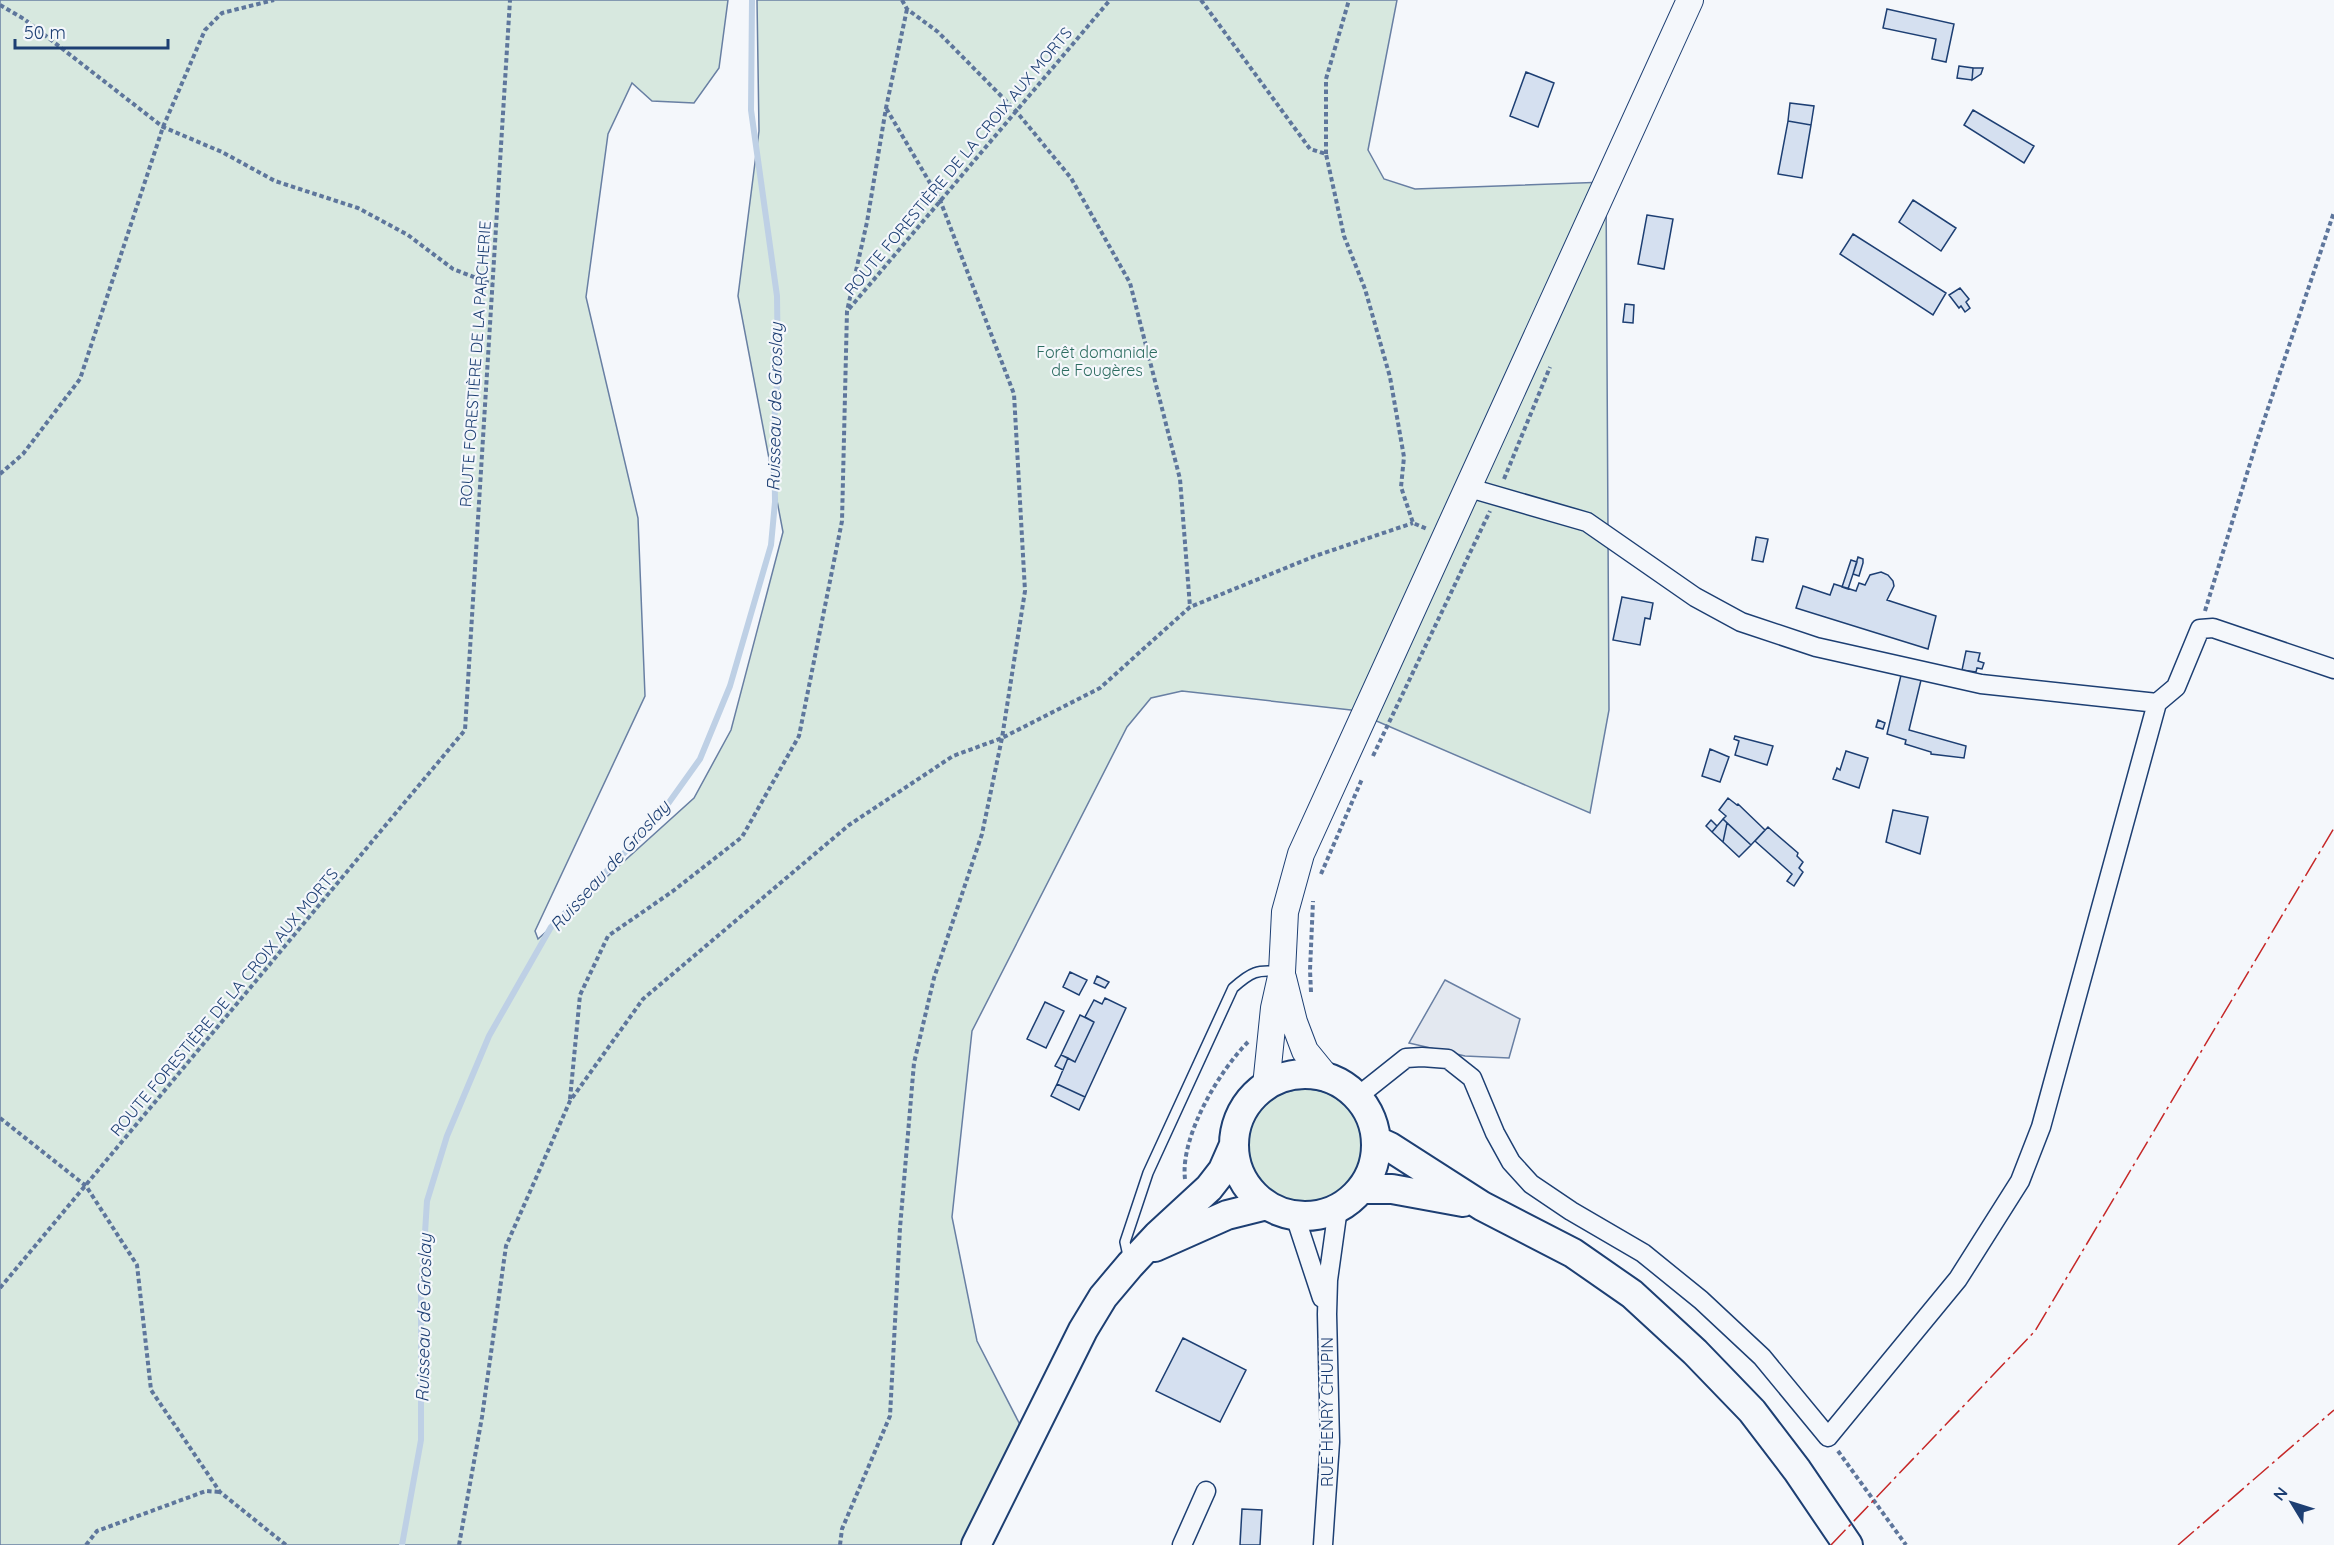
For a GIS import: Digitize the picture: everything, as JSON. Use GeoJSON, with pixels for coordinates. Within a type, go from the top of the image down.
{"type":"FeatureCollection","features":[{"type":"Feature","properties":{"kind":"main road"},"geometry":{"type":"LineString","coordinates":[[1266,1086],[1274,1008],[1282,972],[1285,912],[1300,854],[1690,0]]}},
{"type":"Feature","properties":{"kind":"main road"},"geometry":{"type":"LineString","coordinates":[[1282,972],[1294,1022],[1305,1050],[1328,1078]]}},
{"type":"Feature","properties":{"kind":"main road"},"geometry":{"type":"LineString","coordinates":[[976,1545],[1083,1330],[1103,1296],[1158,1235],[1209,1188],[1222,1170],[1234,1145],[1240,1118],[1246,1105],[1266,1086],[1297,1075],[1312,1074],[1328,1078],[1341,1084],[1357,1097],[1371,1118],[1377,1141],[1369,1176],[1351,1200],[1324,1214],[1294,1216],[1267,1205],[1255,1196],[1243,1179],[1234,1145]]}},
{"type":"Feature","properties":{"kind":"main road"},"geometry":{"type":"LineString","coordinates":[[1377,1141],[1482,1206],[1573,1253],[1632,1294],[1695,1352],[1752,1411],[1797,1470],[1848,1545]]}},
{"type":"Feature","properties":{"kind":"main road"},"geometry":{"type":"LineString","coordinates":[[1361,1189],[1392,1189],[1482,1206]]}},
{"type":"Feature","properties":{"kind":"main road"},"geometry":{"type":"LineString","coordinates":[[1136,1259],[1227,1215],[1267,1205]]}},
{"type":"Feature","properties":{"kind":"street"},"geometry":{"type":"LineString","coordinates":[[1467,487],[1587,522],[1695,597],[1741,622],[1816,647],[1981,684],[2157,703]]}},
{"type":"Feature","properties":{"kind":"street"},"geometry":{"type":"LineString","coordinates":[[1357,1097],[1406,1058],[1422,1056],[1448,1059],[1472,1078],[1495,1133],[1511,1162],[1531,1184],[1571,1211],[1643,1253],[1701,1300],[1762,1357],[1828,1437],[1958,1279],[2020,1181],[2041,1127],[2157,703],[2176,687],[2200,629],[2213,628],[2334,669]]}},
{"type":"Feature","properties":{"kind":"street"},"geometry":{"type":"LineString","coordinates":[[1327,1314],[1330,1257],[1338,1208]]}},
{"type":"Feature","properties":{"kind":"street"},"geometry":{"type":"LineString","coordinates":[[1294,1216],[1309,1253],[1327,1314]]}},
{"type":"Feature","properties":{"kind":"street","name":"RUE HENRY CHUPIN"},"geometry":{"type":"LineString","coordinates":[[1323,1545],[1330,1443],[1327,1314]]}},
{"type":"Feature","properties":{"kind":"street"},"geometry":{"type":"LineString","coordinates":[[1182,1545],[1206,1491]]}},
{"type":"Feature","properties":{"kind":"lane"},"geometry":{"type":"LineString","coordinates":[[1136,1259],[1125,1242],[1148,1173],[1233,988],[1250,972],[1269,970],[1282,972]]}},
{"type":"Feature","properties":{"kind":"path"},"geometry":{"type":"LineString","coordinates":[[0,474],[23,454],[80,379],[163,127],[205,30],[222,13],[274,0]]}},
{"type":"Feature","properties":{"kind":"path","name":"ROUTE FORESTIÈRE DE LA PARCHERIE"},"geometry":{"type":"LineString","coordinates":[[465,730],[510,0]]}},
{"type":"Feature","properties":{"kind":"path"},"geometry":{"type":"LineString","coordinates":[[902,0],[907,9],[938,32],[1016,111],[1071,178],[1130,283],[1180,479],[1190,607]]}},
{"type":"Feature","properties":{"kind":"path","name":"ROUTE FORESTIÈRE DE LA CROIX AUX MORTS"},"geometry":{"type":"LineString","coordinates":[[847,310],[1110,0]]}},
{"type":"Feature","properties":{"kind":"path"},"geometry":{"type":"LineString","coordinates":[[1201,0],[1310,148],[1326,154]]}},
{"type":"Feature","properties":{"kind":"path"},"geometry":{"type":"LineString","coordinates":[[1349,0],[1326,79],[1326,154],[1344,236],[1365,289],[1390,377],[1404,458],[1401,487],[1413,523],[1427,530],[1448,534]]}},
{"type":"Feature","properties":{"kind":"path"},"geometry":{"type":"LineString","coordinates":[[0,5],[24,19],[163,127],[222,152],[275,181],[358,208],[408,235],[453,269],[492,284]]}},
{"type":"Feature","properties":{"kind":"path"},"geometry":{"type":"LineString","coordinates":[[570,1101],[580,995],[608,936],[673,891],[742,837],[799,736],[843,521],[847,310],[867,222],[886,108],[907,9]]}},
{"type":"Feature","properties":{"kind":"path"},"geometry":{"type":"LineString","coordinates":[[840,1545],[842,1529],[890,1416],[900,1228],[914,1063],[934,978],[982,834],[1002,738],[1025,591],[1014,394],[940,200],[886,108]]}},
{"type":"Feature","properties":{"kind":"path"},"geometry":{"type":"LineString","coordinates":[[2200,629],[2256,444],[2334,212]]}},
{"type":"Feature","properties":{"kind":"path"},"geometry":{"type":"LineString","coordinates":[[1368,766],[1497,496],[1551,365]]}},
{"type":"Feature","properties":{"kind":"path"},"geometry":{"type":"LineString","coordinates":[[459,1545],[482,1417],[506,1246],[570,1101],[643,999],[840,833],[953,756],[1002,738],[1100,688],[1190,607],[1315,556],[1413,523]]}},
{"type":"Feature","properties":{"kind":"path","name":"ROUTE FORESTIÈRE DE LA CROIX AUX MORTS"},"geometry":{"type":"LineString","coordinates":[[0,1288],[465,730]]}},
{"type":"Feature","properties":{"kind":"path"},"geometry":{"type":"LineString","coordinates":[[1318,881],[1364,776]]}},
{"type":"Feature","properties":{"kind":"path"},"geometry":{"type":"LineString","coordinates":[[1312,1000],[1310,970],[1313,891]]}},
{"type":"Feature","properties":{"kind":"path"},"geometry":{"type":"LineString","coordinates":[[1197,1198],[1185,1178],[1185,1161],[1201,1112],[1217,1081],[1236,1054],[1248,1042],[1272,1033]]}},
{"type":"Feature","properties":{"kind":"path"},"geometry":{"type":"LineString","coordinates":[[0,1118],[86,1186],[137,1265],[151,1390],[220,1492],[286,1545]]}},
{"type":"Feature","properties":{"kind":"path"},"geometry":{"type":"LineString","coordinates":[[1828,1437],[1906,1545]]}},
{"type":"Feature","properties":{"kind":"path"},"geometry":{"type":"LineString","coordinates":[[86,1545],[97,1531],[206,1491],[220,1492]]}},
{"type":"Feature","properties":{"kind":"green space","name":"Forêt domaniale de Fougères"},"geometry":{"type":"Polygon","coordinates":[[[0,0],[728,0],[719,68],[694,103],[652,101],[632,83],[608,134],[586,297],[638,518],[645,696],[535,931],[538,939],[694,798],[731,730],[783,532],[738,296],[759,131],[757,0],[1397,0],[1368,150],[1384,179],[1415,189],[1606,182],[1609,710],[1590,813],[1351,710],[1182,691],[1151,698],[1127,727],[972,1031],[952,1217],[977,1341],[1032,1448],[983,1545],[0,1545],[0,0]]]}},
{"type":"Feature","properties":{"kind":"green space"},"geometry":{"type":"Polygon","coordinates":[[[1305,1089],[1327,1093],[1345,1106],[1358,1124],[1362,1146],[1358,1168],[1345,1186],[1327,1199],[1305,1203],[1283,1199],[1265,1186],[1252,1168],[1248,1146],[1252,1124],[1265,1106],[1283,1093],[1305,1089]]]}},
{"type":"Feature","properties":{"kind":"shaded area"},"geometry":{"type":"Polygon","coordinates":[[[1445,980],[1520,1019],[1509,1058],[1465,1056],[1409,1043],[1445,980]]]}},
{"type":"Feature","properties":{"kind":"building"},"geometry":{"type":"Polygon","coordinates":[[[1887,9],[1954,24],[1946,62],[1932,59],[1936,39],[1883,28],[1887,9]]]}},
{"type":"Feature","properties":{"kind":"building"},"geometry":{"type":"Polygon","coordinates":[[[1959,66],[1973,68],[1972,80],[1957,78],[1959,66]]]}},
{"type":"Feature","properties":{"kind":"building"},"geometry":{"type":"Polygon","coordinates":[[[1973,68],[1983,68],[1981,74],[1972,80],[1973,68]]]}},
{"type":"Feature","properties":{"kind":"building"},"geometry":{"type":"Polygon","coordinates":[[[1526,72],[1554,83],[1538,127],[1510,116],[1526,72]]]}},
{"type":"Feature","properties":{"kind":"building"},"geometry":{"type":"Polygon","coordinates":[[[1790,103],[1814,106],[1811,125],[1788,121],[1790,103]]]}},
{"type":"Feature","properties":{"kind":"building"},"geometry":{"type":"Polygon","coordinates":[[[1973,110],[2034,146],[2024,163],[1964,125],[1973,110]]]}},
{"type":"Feature","properties":{"kind":"building"},"geometry":{"type":"Polygon","coordinates":[[[1788,121],[1811,125],[1802,178],[1778,174],[1788,121]]]}},
{"type":"Feature","properties":{"kind":"building"},"geometry":{"type":"Polygon","coordinates":[[[1913,200],[1956,228],[1941,251],[1899,222],[1913,200]]]}},
{"type":"Feature","properties":{"kind":"building"},"geometry":{"type":"Polygon","coordinates":[[[1647,215],[1673,219],[1664,269],[1638,264],[1647,215]]]}},
{"type":"Feature","properties":{"kind":"building"},"geometry":{"type":"Polygon","coordinates":[[[1853,234],[1946,293],[1933,315],[1840,254],[1853,234]]]}},
{"type":"Feature","properties":{"kind":"building"},"geometry":{"type":"Polygon","coordinates":[[[1960,288],[1969,299],[1966,302],[1970,308],[1965,312],[1949,295],[1960,288]]]}},
{"type":"Feature","properties":{"kind":"building"},"geometry":{"type":"Polygon","coordinates":[[[1625,304],[1634,305],[1633,323],[1623,322],[1625,304]]]}},
{"type":"Feature","properties":{"kind":"building"},"geometry":{"type":"Polygon","coordinates":[[[1756,537],[1768,539],[1763,562],[1752,560],[1756,537]]]}},
{"type":"Feature","properties":{"kind":"building"},"geometry":{"type":"Polygon","coordinates":[[[1858,557],[1863,559],[1859,576],[1853,574],[1858,557]]]}},
{"type":"Feature","properties":{"kind":"building"},"geometry":{"type":"Polygon","coordinates":[[[1851,560],[1857,562],[1848,589],[1842,587],[1851,560]]]}},
{"type":"Feature","properties":{"kind":"building"},"geometry":{"type":"Polygon","coordinates":[[[1881,572],[1893,581],[1894,586],[1887,600],[1936,616],[1928,649],[1796,608],[1803,586],[1830,595],[1834,584],[1856,591],[1859,583],[1865,585],[1870,575],[1881,572]]]}},
{"type":"Feature","properties":{"kind":"building"},"geometry":{"type":"Polygon","coordinates":[[[1622,597],[1653,603],[1650,619],[1645,618],[1640,645],[1613,640],[1622,597]]]}},
{"type":"Feature","properties":{"kind":"building"},"geometry":{"type":"Polygon","coordinates":[[[1966,651],[1980,653],[1978,661],[1984,663],[1982,669],[1977,668],[1976,672],[1962,670],[1966,651]]]}},
{"type":"Feature","properties":{"kind":"building"},"geometry":{"type":"Polygon","coordinates":[[[1902,671],[1922,676],[1909,730],[1966,746],[1964,758],[1931,754],[1931,752],[1905,744],[1906,740],[1887,734],[1902,671]]]}},
{"type":"Feature","properties":{"kind":"building"},"geometry":{"type":"Polygon","coordinates":[[[1878,720],[1885,723],[1883,729],[1876,727],[1878,720]]]}},
{"type":"Feature","properties":{"kind":"building"},"geometry":{"type":"Polygon","coordinates":[[[1735,736],[1773,746],[1767,765],[1735,755],[1739,741],[1734,739],[1735,736]]]}},
{"type":"Feature","properties":{"kind":"building"},"geometry":{"type":"Polygon","coordinates":[[[1710,749],[1729,757],[1720,782],[1702,776],[1710,749]]]}},
{"type":"Feature","properties":{"kind":"building"},"geometry":{"type":"Polygon","coordinates":[[[1846,751],[1868,758],[1859,788],[1833,779],[1837,768],[1840,770],[1846,751]]]}},
{"type":"Feature","properties":{"kind":"building"},"geometry":{"type":"Polygon","coordinates":[[[1728,798],[1738,804],[1765,830],[1751,845],[1723,819],[1726,816],[1719,810],[1728,798]]]}},
{"type":"Feature","properties":{"kind":"building"},"geometry":{"type":"Polygon","coordinates":[[[1893,810],[1928,817],[1920,854],[1886,842],[1893,810]]]}},
{"type":"Feature","properties":{"kind":"building"},"geometry":{"type":"Polygon","coordinates":[[[1723,819],[1727,823],[1723,842],[1712,832],[1723,819]]]}},
{"type":"Feature","properties":{"kind":"building"},"geometry":{"type":"Polygon","coordinates":[[[1711,820],[1717,826],[1712,832],[1706,826],[1711,820]]]}},
{"type":"Feature","properties":{"kind":"building"},"geometry":{"type":"Polygon","coordinates":[[[1727,823],[1751,845],[1739,857],[1723,842],[1727,823]]]}},
{"type":"Feature","properties":{"kind":"building"},"geometry":{"type":"Polygon","coordinates":[[[1768,827],[1798,853],[1797,856],[1803,862],[1799,868],[1803,872],[1794,886],[1787,881],[1792,874],[1755,841],[1768,827]]]}},
{"type":"Feature","properties":{"kind":"building"},"geometry":{"type":"Polygon","coordinates":[[[1070,972],[1087,980],[1079,995],[1063,987],[1070,972]]]}},
{"type":"Feature","properties":{"kind":"building"},"geometry":{"type":"Polygon","coordinates":[[[1097,976],[1109,982],[1105,988],[1094,983],[1097,976]]]}},
{"type":"Feature","properties":{"kind":"building"},"geometry":{"type":"Polygon","coordinates":[[[1105,998],[1126,1008],[1085,1097],[1057,1084],[1068,1058],[1075,1062],[1094,1022],[1085,1017],[1094,1000],[1102,1004],[1105,998]]]}},
{"type":"Feature","properties":{"kind":"building"},"geometry":{"type":"Polygon","coordinates":[[[1045,1002],[1064,1011],[1046,1048],[1027,1039],[1045,1002]]]}},
{"type":"Feature","properties":{"kind":"building"},"geometry":{"type":"Polygon","coordinates":[[[1080,1015],[1094,1022],[1075,1062],[1061,1055],[1080,1015]]]}},
{"type":"Feature","properties":{"kind":"building"},"geometry":{"type":"Polygon","coordinates":[[[1061,1055],[1068,1058],[1063,1070],[1055,1066],[1061,1055]]]}},
{"type":"Feature","properties":{"kind":"building"},"geometry":{"type":"Polygon","coordinates":[[[1057,1084],[1085,1097],[1079,1110],[1051,1096],[1057,1084]]]}},
{"type":"Feature","properties":{"kind":"building"},"geometry":{"type":"Polygon","coordinates":[[[1183,1338],[1246,1370],[1220,1422],[1156,1391],[1183,1338]]]}},
{"type":"Feature","properties":{"kind":"building"},"geometry":{"type":"Polygon","coordinates":[[[1242,1509],[1262,1510],[1260,1545],[1240,1545],[1242,1509]]]}},
{"type":"Feature","properties":{"kind":"waterway","name":"Ruisseau de Groslay"},"geometry":{"type":"LineString","coordinates":[[402,1545],[421,1440],[421,1297],[427,1201],[447,1136],[489,1036],[551,927],[655,822],[700,759],[730,686],[771,545],[775,502],[777,296],[751,110],[752,0]]}},
{"type":"Feature","properties":{"kind":"power"},"geometry":{"type":"LineString","coordinates":[[1831,1545],[2035,1331],[2334,828]]}},
{"type":"Feature","properties":{"kind":"power"},"geometry":{"type":"LineString","coordinates":[[2178,1545],[2334,1410]]}}]}
